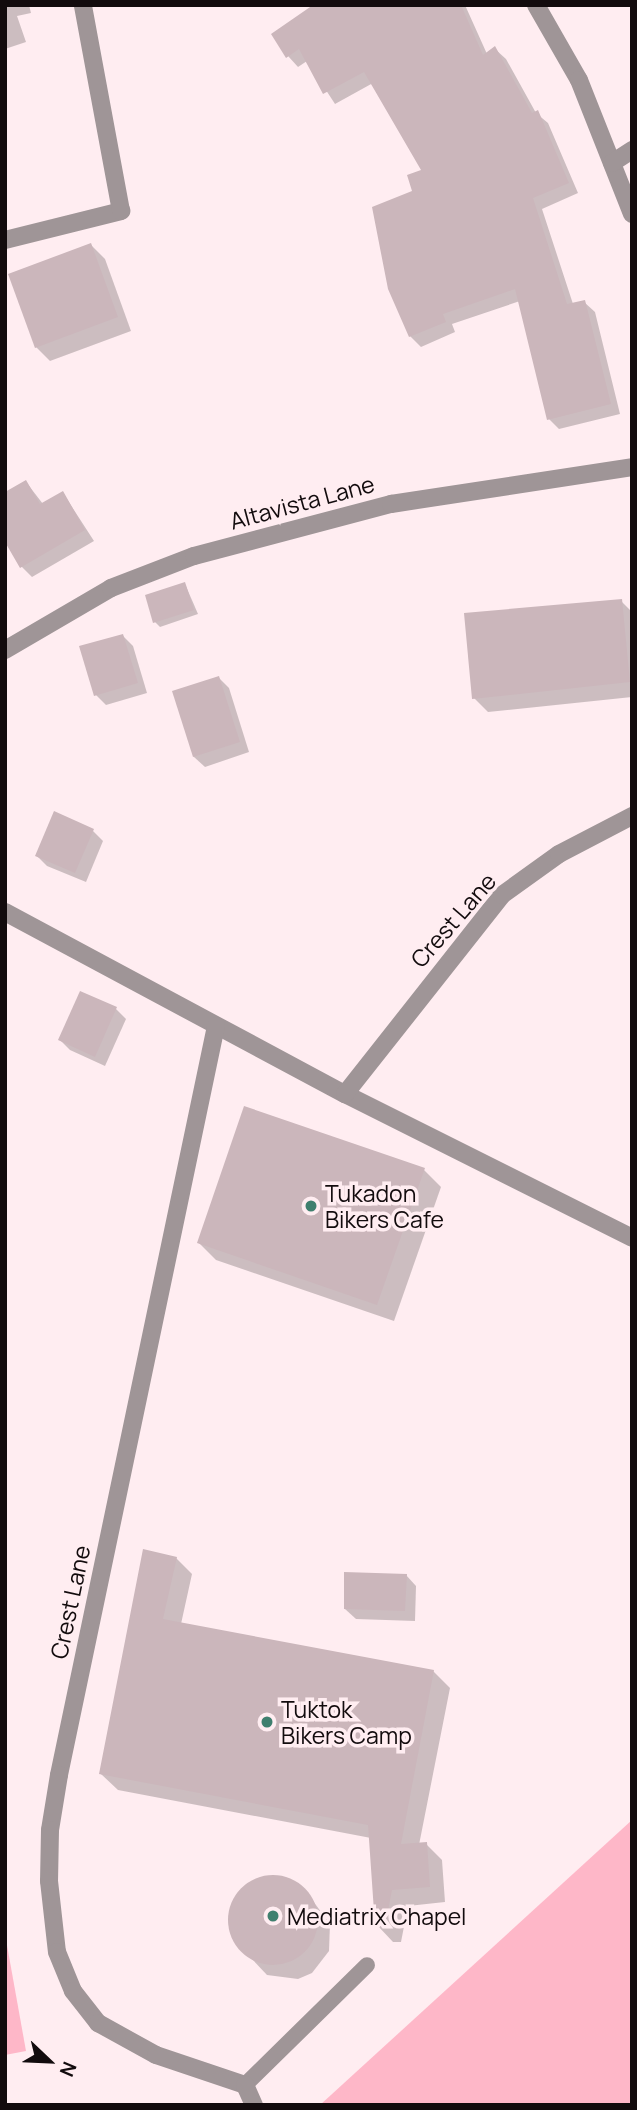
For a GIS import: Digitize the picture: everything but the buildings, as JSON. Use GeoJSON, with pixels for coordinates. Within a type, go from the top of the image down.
{"type":"FeatureCollection","features":[{"type":"Feature","properties":{"kind":"street"},"geometry":{"type":"LineString","coordinates":[[5,240],[121,211],[83,5]]}},
{"type":"Feature","properties":{"kind":"street"},"geometry":{"type":"LineString","coordinates":[[536,5],[579,80],[632,214]]}},
{"type":"Feature","properties":{"kind":"street"},"geometry":{"type":"LineString","coordinates":[[612,163],[632,150]]}},
{"type":"Feature","properties":{"kind":"street","name":"Altavista Lane"},"geometry":{"type":"LineString","coordinates":[[5,650],[111,588],[194,556],[391,504],[632,467]]}},
{"type":"Feature","properties":{"kind":"street","name":"Crest Lane"},"geometry":{"type":"LineString","coordinates":[[345,1094],[502,895],[559,853],[632,816]]}},
{"type":"Feature","properties":{"kind":"street"},"geometry":{"type":"LineString","coordinates":[[5,912],[345,1094],[632,1238]]}},
{"type":"Feature","properties":{"kind":"street","name":"Crest Lane"},"geometry":{"type":"LineString","coordinates":[[216,1026],[59,1775],[50,1830],[49,1881],[57,1952],[72,1991],[98,2023],[156,2055],[245,2085]]}},
{"type":"Feature","properties":{"kind":"street"},"geometry":{"type":"LineString","coordinates":[[245,2085],[254,2105]]}},
{"type":"Feature","properties":{"kind":"lane"},"geometry":{"type":"LineString","coordinates":[[245,2085],[367,1965]]}},
{"type":"Feature","properties":{"kind":"shaded area"},"geometry":{"type":"Polygon","coordinates":[[[632,1820],[632,2105],[320,2105],[632,1820]]]}},
{"type":"Feature","properties":{"kind":"shaded area"},"geometry":{"type":"Polygon","coordinates":[[[5,1934],[26,2051],[5,2055],[5,1934]]]}},
{"type":"Feature","properties":{"kind":"place","name":"Tukadon Bikers Cafe"},"geometry":{"type":"Point","coordinates":[311,1206]}},
{"type":"Feature","properties":{"kind":"place","name":"Tuktok Bikers Camp"},"geometry":{"type":"Point","coordinates":[267,1722]}},
{"type":"Feature","properties":{"kind":"place","name":"Mediatrix Chapel"},"geometry":{"type":"Point","coordinates":[273,1916]}}]}
